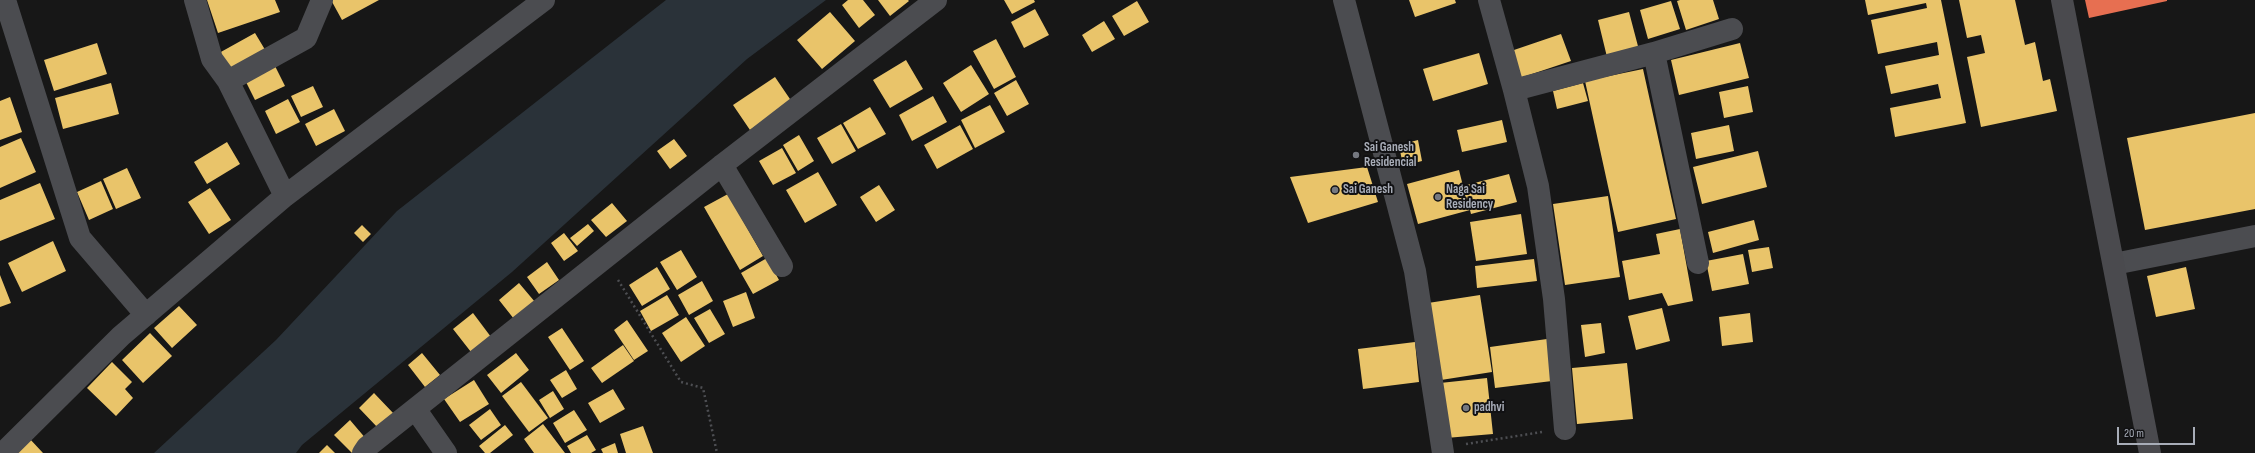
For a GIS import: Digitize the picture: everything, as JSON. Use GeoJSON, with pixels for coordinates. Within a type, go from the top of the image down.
{"type":"FeatureCollection","features":[{"type":"Feature","properties":{"kind":"street"},"geometry":{"type":"LineString","coordinates":[[5,0],[80,238],[146,315]]}},
{"type":"Feature","properties":{"kind":"street"},"geometry":{"type":"LineString","coordinates":[[195,0],[212,59],[228,81],[285,196]]}},
{"type":"Feature","properties":{"kind":"street"},"geometry":{"type":"LineString","coordinates":[[228,81],[306,38],[322,0]]}},
{"type":"Feature","properties":{"kind":"street"},"geometry":{"type":"LineString","coordinates":[[3,453],[121,336],[285,196],[544,0]]}},
{"type":"Feature","properties":{"kind":"street"},"geometry":{"type":"LineString","coordinates":[[363,453],[367,447],[416,410],[722,165],[936,0]]}},
{"type":"Feature","properties":{"kind":"street"},"geometry":{"type":"LineString","coordinates":[[1344,0],[1415,271],[1453,449]]}},
{"type":"Feature","properties":{"kind":"street"},"geometry":{"type":"LineString","coordinates":[[1489,0],[1514,90],[1538,186],[1554,299],[1565,429]]}},
{"type":"Feature","properties":{"kind":"street"},"geometry":{"type":"LineString","coordinates":[[2062,0],[2150,453]]}},
{"type":"Feature","properties":{"kind":"street"},"geometry":{"type":"LineString","coordinates":[[1514,90],[1654,53],[1732,30]]}},
{"type":"Feature","properties":{"kind":"street"},"geometry":{"type":"LineString","coordinates":[[1654,53],[1698,263]]}},
{"type":"Feature","properties":{"kind":"street"},"geometry":{"type":"LineString","coordinates":[[722,165],[782,266]]}},
{"type":"Feature","properties":{"kind":"street"},"geometry":{"type":"LineString","coordinates":[[2114,264],[2255,236]]}},
{"type":"Feature","properties":{"kind":"street"},"geometry":{"type":"LineString","coordinates":[[416,410],[446,453]]}},
{"type":"Feature","properties":{"kind":"path"},"geometry":{"type":"LineString","coordinates":[[605,259],[681,382],[702,388],[716,453]]}},
{"type":"Feature","properties":{"kind":"path"},"geometry":{"type":"LineString","coordinates":[[1453,449],[1544,432]]}},
{"type":"Feature","properties":{"kind":"shaded area"},"geometry":{"type":"Polygon","coordinates":[[[666,0],[826,0],[747,59],[512,272],[302,445],[296,453],[154,453],[276,340],[397,211],[666,0]]]}},
{"type":"Feature","properties":{"kind":"building: Homes"},"geometry":{"type":"Polygon","coordinates":[[[207,0],[275,0],[280,12],[218,33],[207,0]]]}},
{"type":"Feature","properties":{"kind":"building: Homes"},"geometry":{"type":"Polygon","coordinates":[[[331,0],[379,0],[342,20],[331,0]]]}},
{"type":"Feature","properties":{"kind":"building: Homes"},"geometry":{"type":"Polygon","coordinates":[[[848,0],[863,0],[875,15],[859,28],[842,5],[848,0]]]}},
{"type":"Feature","properties":{"kind":"building: Homes"},"geometry":{"type":"Polygon","coordinates":[[[878,0],[908,0],[909,1],[890,16],[878,0]]]}},
{"type":"Feature","properties":{"kind":"building: Homes"},"geometry":{"type":"Polygon","coordinates":[[[1004,0],[1034,0],[1035,2],[1012,14],[1004,0]]]}},
{"type":"Feature","properties":{"kind":"building: Homes"},"geometry":{"type":"Polygon","coordinates":[[[1409,0],[1455,0],[1456,3],[1415,17],[1409,0]]]}},
{"type":"Feature","properties":{"kind":"building: Homes"},"geometry":{"type":"Polygon","coordinates":[[[1713,0],[1719,19],[1686,30],[1677,1],[1713,0]]]}},
{"type":"Feature","properties":{"kind":"building: Homes"},"geometry":{"type":"Polygon","coordinates":[[[1865,0],[1941,0],[1966,123],[1895,137],[1890,108],[1941,98],[1938,84],[1891,94],[1885,66],[1939,55],[1937,42],[1878,54],[1871,20],[1927,8],[1926,3],[1868,15],[1865,0]]]}},
{"type":"Feature","properties":{"kind":"building: Homes"},"geometry":{"type":"Polygon","coordinates":[[[1959,0],[2015,0],[2025,45],[2035,42],[2043,81],[2050,79],[2057,111],[1981,127],[1967,57],[1985,53],[1981,35],[1967,38],[1959,0]]]}},
{"type":"Feature","properties":{"kind":"building: Homes"},"geometry":{"type":"Polygon","coordinates":[[[1137,1],[1149,22],[1124,36],[1112,16],[1137,1]]]}},
{"type":"Feature","properties":{"kind":"building: Homes"},"geometry":{"type":"Polygon","coordinates":[[[1671,1],[1680,29],[1648,39],[1640,10],[1671,1]]]}},
{"type":"Feature","properties":{"kind":"building: Homes"},"geometry":{"type":"Polygon","coordinates":[[[1035,9],[1049,35],[1024,48],[1011,22],[1035,9]]]}},
{"type":"Feature","properties":{"kind":"building: Homes"},"geometry":{"type":"Polygon","coordinates":[[[830,12],[855,41],[822,69],[797,40],[830,12]]]}},
{"type":"Feature","properties":{"kind":"building: Homes"},"geometry":{"type":"Polygon","coordinates":[[[1629,12],[1639,50],[1607,57],[1598,20],[1629,12]]]}},
{"type":"Feature","properties":{"kind":"building: Homes"},"geometry":{"type":"Polygon","coordinates":[[[1104,21],[1115,39],[1092,52],[1082,35],[1104,21]]]}},
{"type":"Feature","properties":{"kind":"building: Homes"},"geometry":{"type":"Polygon","coordinates":[[[255,33],[267,53],[231,73],[219,53],[255,33]]]}},
{"type":"Feature","properties":{"kind":"building: Homes"},"geometry":{"type":"Polygon","coordinates":[[[1561,34],[1571,61],[1520,78],[1511,51],[1561,34]]]}},
{"type":"Feature","properties":{"kind":"building: Homes"},"geometry":{"type":"Polygon","coordinates":[[[996,39],[1016,77],[994,89],[973,51],[996,39]]]}},
{"type":"Feature","properties":{"kind":"building: Homes"},"geometry":{"type":"Polygon","coordinates":[[[97,43],[107,74],[54,91],[44,60],[97,43]]]}},
{"type":"Feature","properties":{"kind":"building: Homes"},"geometry":{"type":"Polygon","coordinates":[[[1740,43],[1749,78],[1679,95],[1671,60],[1740,43]]]}},
{"type":"Feature","properties":{"kind":"building: Homes"},"geometry":{"type":"Polygon","coordinates":[[[1479,53],[1488,84],[1433,101],[1423,69],[1479,53]]]}},
{"type":"Feature","properties":{"kind":"building: Homes"},"geometry":{"type":"Polygon","coordinates":[[[906,60],[923,89],[890,108],[873,80],[906,60]]]}},
{"type":"Feature","properties":{"kind":"building: Homes"},"geometry":{"type":"Polygon","coordinates":[[[273,62],[285,86],[255,100],[243,76],[273,62]]]}},
{"type":"Feature","properties":{"kind":"building: Homes"},"geometry":{"type":"Polygon","coordinates":[[[971,65],[989,94],[961,112],[943,83],[971,65]]]}},
{"type":"Feature","properties":{"kind":"building: Homes"},"geometry":{"type":"Polygon","coordinates":[[[1643,69],[1676,219],[1618,232],[1585,81],[1643,69]]]}},
{"type":"Feature","properties":{"kind":"building: Homes"},"geometry":{"type":"Polygon","coordinates":[[[775,77],[792,102],[750,130],[733,105],[775,77]]]}},
{"type":"Feature","properties":{"kind":"building: Homes"},"geometry":{"type":"Polygon","coordinates":[[[1016,80],[1029,104],[1007,116],[994,93],[1016,80]]]}},
{"type":"Feature","properties":{"kind":"building: Homes"},"geometry":{"type":"Polygon","coordinates":[[[111,83],[119,114],[63,129],[55,98],[111,83]]]}},
{"type":"Feature","properties":{"kind":"building: Homes"},"geometry":{"type":"Polygon","coordinates":[[[1583,83],[1588,101],[1557,109],[1553,91],[1583,83]]]}},
{"type":"Feature","properties":{"kind":"building: Homes"},"geometry":{"type":"Polygon","coordinates":[[[313,86],[323,107],[301,117],[291,96],[313,86]]]}},
{"type":"Feature","properties":{"kind":"building: Homes"},"geometry":{"type":"Polygon","coordinates":[[[1748,86],[1753,112],[1724,118],[1719,92],[1748,86]]]}},
{"type":"Feature","properties":{"kind":"building: Homes"},"geometry":{"type":"Polygon","coordinates":[[[933,96],[947,122],[912,141],[899,115],[933,96]]]}},
{"type":"Feature","properties":{"kind":"building: Homes"},"geometry":{"type":"Polygon","coordinates":[[[10,97],[22,132],[0,140],[0,101],[10,97]]]}},
{"type":"Feature","properties":{"kind":"building: Homes"},"geometry":{"type":"Polygon","coordinates":[[[288,99],[300,122],[276,134],[265,111],[288,99]]]}},
{"type":"Feature","properties":{"kind":"building: Homes"},"geometry":{"type":"Polygon","coordinates":[[[990,105],[1005,132],[975,148],[961,120],[990,105]]]}},
{"type":"Feature","properties":{"kind":"building: Homes"},"geometry":{"type":"Polygon","coordinates":[[[870,107],[886,134],[858,149],[843,123],[870,107]]]}},
{"type":"Feature","properties":{"kind":"building: Homes"},"geometry":{"type":"Polygon","coordinates":[[[334,109],[345,131],[316,146],[305,124],[334,109]]]}},
{"type":"Feature","properties":{"kind":"building: Homes"},"geometry":{"type":"Polygon","coordinates":[[[2255,113],[2255,209],[2145,230],[2127,138],[2255,113]]]}},
{"type":"Feature","properties":{"kind":"building: Homes"},"geometry":{"type":"Polygon","coordinates":[[[1502,120],[1507,142],[1462,152],[1457,130],[1502,120]]]}},
{"type":"Feature","properties":{"kind":"building: Homes"},"geometry":{"type":"Polygon","coordinates":[[[841,124],[856,151],[832,164],[817,138],[841,124]]]}},
{"type":"Feature","properties":{"kind":"building: Homes"},"geometry":{"type":"Polygon","coordinates":[[[960,125],[973,149],[937,169],[924,145],[960,125]]]}},
{"type":"Feature","properties":{"kind":"building: Homes"},"geometry":{"type":"Polygon","coordinates":[[[1729,125],[1734,151],[1696,159],[1691,133],[1729,125]]]}},
{"type":"Feature","properties":{"kind":"building: Homes"},"geometry":{"type":"Polygon","coordinates":[[[799,135],[814,161],[798,171],[783,145],[799,135]]]}},
{"type":"Feature","properties":{"kind":"building: Homes"},"geometry":{"type":"Polygon","coordinates":[[[21,138],[36,172],[0,188],[0,147],[21,138]]]}},
{"type":"Feature","properties":{"kind":"building: Homes"},"geometry":{"type":"Polygon","coordinates":[[[674,139],[687,156],[670,169],[657,151],[674,139]]]}},
{"type":"Feature","properties":{"kind":"building: Homes"},"geometry":{"type":"Polygon","coordinates":[[[1418,140],[1422,161],[1403,166],[1399,145],[1418,140]]]}},
{"type":"Feature","properties":{"kind":"building: Homes"},"geometry":{"type":"Polygon","coordinates":[[[227,142],[240,164],[207,184],[194,162],[227,142]]]}},
{"type":"Feature","properties":{"kind":"building: Homes"},"geometry":{"type":"Polygon","coordinates":[[[782,148],[796,173],[773,185],[759,161],[782,148]]]}},
{"type":"Feature","properties":{"kind":"building: Homes"},"geometry":{"type":"Polygon","coordinates":[[[1758,151],[1767,187],[1702,204],[1693,167],[1758,151]]]}},
{"type":"Feature","properties":{"kind":"building: Homes","name":"Sai Ganesh"},"geometry":{"type":"Polygon","coordinates":[[[1367,167],[1378,202],[1308,223],[1290,177],[1367,167]]]}},
{"type":"Feature","properties":{"kind":"building: Homes"},"geometry":{"type":"Polygon","coordinates":[[[127,168],[141,198],[116,209],[103,179],[127,168]]]}},
{"type":"Feature","properties":{"kind":"building: Homes","name":"Naga Sai Residency"},"geometry":{"type":"Polygon","coordinates":[[[1459,170],[1463,186],[1509,174],[1517,202],[1471,214],[1470,210],[1418,224],[1407,184],[1459,170]]]}},
{"type":"Feature","properties":{"kind":"building: Homes"},"geometry":{"type":"Polygon","coordinates":[[[818,172],[837,205],[805,223],[786,190],[818,172]]]}},
{"type":"Feature","properties":{"kind":"building: Homes"},"geometry":{"type":"Polygon","coordinates":[[[101,181],[113,209],[89,220],[77,192],[101,181]]]}},
{"type":"Feature","properties":{"kind":"building: Homes"},"geometry":{"type":"Polygon","coordinates":[[[40,183],[55,219],[0,241],[0,200],[40,183]]]}},
{"type":"Feature","properties":{"kind":"building: Homes"},"geometry":{"type":"Polygon","coordinates":[[[879,185],[895,210],[876,222],[860,197],[879,185]]]}},
{"type":"Feature","properties":{"kind":"building: Homes"},"geometry":{"type":"Polygon","coordinates":[[[210,188],[231,220],[209,234],[188,202],[210,188]]]}},
{"type":"Feature","properties":{"kind":"building: Homes"},"geometry":{"type":"Polygon","coordinates":[[[728,194],[763,256],[740,270],[704,207],[728,194]]]}},
{"type":"Feature","properties":{"kind":"building: Homes"},"geometry":{"type":"Polygon","coordinates":[[[1608,196],[1620,277],[1565,285],[1553,204],[1608,196]]]}},
{"type":"Feature","properties":{"kind":"building: Homes"},"geometry":{"type":"Polygon","coordinates":[[[612,203],[627,221],[606,237],[591,220],[612,203]]]}},
{"type":"Feature","properties":{"kind":"building: Homes"},"geometry":{"type":"Polygon","coordinates":[[[1521,214],[1527,254],[1476,261],[1470,222],[1521,214]]]}},
{"type":"Feature","properties":{"kind":"building: Homes"},"geometry":{"type":"Polygon","coordinates":[[[1754,220],[1759,240],[1713,253],[1708,232],[1754,220]]]}},
{"type":"Feature","properties":{"kind":"building: Homes"},"geometry":{"type":"Polygon","coordinates":[[[588,224],[594,231],[577,246],[570,238],[588,224]]]}},
{"type":"Feature","properties":{"kind":"building: Homes"},"geometry":{"type":"Polygon","coordinates":[[[362,225],[371,234],[363,242],[354,233],[362,225]]]}},
{"type":"Feature","properties":{"kind":"building: Homes"},"geometry":{"type":"Polygon","coordinates":[[[1680,229],[1693,301],[1668,306],[1662,293],[1629,300],[1622,261],[1660,254],[1656,234],[1680,229]]]}},
{"type":"Feature","properties":{"kind":"building: Homes"},"geometry":{"type":"Polygon","coordinates":[[[564,233],[578,251],[564,261],[551,243],[564,233]]]}},
{"type":"Feature","properties":{"kind":"building: Homes"},"geometry":{"type":"Polygon","coordinates":[[[53,241],[66,271],[22,292],[8,263],[53,241]]]}},
{"type":"Feature","properties":{"kind":"building: Homes"},"geometry":{"type":"Polygon","coordinates":[[[1769,247],[1773,268],[1752,272],[1748,250],[1769,247]]]}},
{"type":"Feature","properties":{"kind":"building: Homes"},"geometry":{"type":"Polygon","coordinates":[[[681,250],[697,277],[677,290],[660,262],[681,250]]]}},
{"type":"Feature","properties":{"kind":"building: Homes"},"geometry":{"type":"Polygon","coordinates":[[[1743,254],[1749,284],[1712,291],[1706,261],[1743,254]]]}},
{"type":"Feature","properties":{"kind":"building: Homes"},"geometry":{"type":"Polygon","coordinates":[[[767,258],[779,280],[753,294],[741,273],[767,258]]]}},
{"type":"Feature","properties":{"kind":"building: Homes"},"geometry":{"type":"Polygon","coordinates":[[[1534,259],[1537,281],[1477,288],[1475,266],[1534,259]]]}},
{"type":"Feature","properties":{"kind":"building: Homes"},"geometry":{"type":"Polygon","coordinates":[[[547,262],[559,280],[539,294],[527,277],[547,262]]]}},
{"type":"Feature","properties":{"kind":"building: Homes"},"geometry":{"type":"Polygon","coordinates":[[[657,267],[670,289],[642,306],[629,285],[657,267]]]}},
{"type":"Feature","properties":{"kind":"building: Homes"},"geometry":{"type":"Polygon","coordinates":[[[2186,267],[2195,309],[2156,317],[2147,276],[2186,267]]]}},
{"type":"Feature","properties":{"kind":"building: Homes"},"geometry":{"type":"Polygon","coordinates":[[[0,275],[11,303],[0,307],[0,275]]]}},
{"type":"Feature","properties":{"kind":"building: Homes"},"geometry":{"type":"Polygon","coordinates":[[[702,281],[713,301],[689,315],[678,295],[702,281]]]}},
{"type":"Feature","properties":{"kind":"building: Homes"},"geometry":{"type":"Polygon","coordinates":[[[519,283],[535,302],[514,319],[499,300],[519,283]]]}},
{"type":"Feature","properties":{"kind":"building: Homes"},"geometry":{"type":"Polygon","coordinates":[[[746,292],[755,318],[733,327],[723,301],[746,292]]]}},
{"type":"Feature","properties":{"kind":"building: Homes"},"geometry":{"type":"Polygon","coordinates":[[[667,295],[679,315],[651,331],[640,311],[667,295]]]}},
{"type":"Feature","properties":{"kind":"building: Homes"},"geometry":{"type":"Polygon","coordinates":[[[1480,295],[1492,372],[1441,380],[1428,303],[1480,295]]]}},
{"type":"Feature","properties":{"kind":"building: Homes"},"geometry":{"type":"Polygon","coordinates":[[[179,306],[197,325],[172,348],[154,328],[179,306]]]}},
{"type":"Feature","properties":{"kind":"building: Homes"},"geometry":{"type":"Polygon","coordinates":[[[1662,308],[1670,341],[1636,350],[1628,316],[1662,308]]]}},
{"type":"Feature","properties":{"kind":"building: Homes"},"geometry":{"type":"Polygon","coordinates":[[[710,309],[725,334],[709,343],[694,318],[710,309]]]}},
{"type":"Feature","properties":{"kind":"building: Homes"},"geometry":{"type":"Polygon","coordinates":[[[473,313],[491,337],[471,352],[453,329],[473,313]]]}},
{"type":"Feature","properties":{"kind":"building: Homes"},"geometry":{"type":"Polygon","coordinates":[[[1750,313],[1753,342],[1722,346],[1719,317],[1750,313]]]}},
{"type":"Feature","properties":{"kind":"building: Homes"},"geometry":{"type":"Polygon","coordinates":[[[686,317],[705,346],[681,362],[662,333],[686,317]]]}},
{"type":"Feature","properties":{"kind":"building: Homes"},"geometry":{"type":"Polygon","coordinates":[[[627,320],[648,351],[634,360],[614,330],[627,320]]]}},
{"type":"Feature","properties":{"kind":"building: Homes"},"geometry":{"type":"Polygon","coordinates":[[[1601,323],[1605,353],[1585,357],[1581,325],[1601,323]]]}},
{"type":"Feature","properties":{"kind":"building: Homes"},"geometry":{"type":"Polygon","coordinates":[[[562,328],[584,361],[570,370],[548,337],[562,328]]]}},
{"type":"Feature","properties":{"kind":"building: Homes"},"geometry":{"type":"Polygon","coordinates":[[[150,333],[172,356],[143,383],[122,360],[150,333]]]}},
{"type":"Feature","properties":{"kind":"building: Homes"},"geometry":{"type":"Polygon","coordinates":[[[1547,339],[1552,381],[1495,388],[1490,347],[1547,339]]]}},
{"type":"Feature","properties":{"kind":"building: Homes"},"geometry":{"type":"Polygon","coordinates":[[[1415,342],[1419,382],[1363,389],[1358,349],[1415,342]]]}},
{"type":"Feature","properties":{"kind":"building: Homes"},"geometry":{"type":"Polygon","coordinates":[[[623,345],[634,361],[602,383],[591,368],[623,345]]]}},
{"type":"Feature","properties":{"kind":"building: Homes"},"geometry":{"type":"Polygon","coordinates":[[[422,353],[440,375],[425,387],[408,365],[422,353]]]}},
{"type":"Feature","properties":{"kind":"building: Homes"},"geometry":{"type":"Polygon","coordinates":[[[516,353],[529,370],[501,393],[487,375],[516,353]]]}},
{"type":"Feature","properties":{"kind":"building: Homes"},"geometry":{"type":"Polygon","coordinates":[[[112,362],[132,382],[125,389],[133,398],[116,416],[87,388],[112,362]]]}},
{"type":"Feature","properties":{"kind":"building: Homes"},"geometry":{"type":"Polygon","coordinates":[[[1627,363],[1633,419],[1577,424],[1572,368],[1627,363]]]}},
{"type":"Feature","properties":{"kind":"building: Homes"},"geometry":{"type":"Polygon","coordinates":[[[566,370],[577,389],[562,398],[550,380],[566,370]]]}},
{"type":"Feature","properties":{"kind":"building: Homes","name":"padhvi"},"geometry":{"type":"Polygon","coordinates":[[[1487,378],[1493,434],[1446,438],[1440,383],[1487,378]]]}},
{"type":"Feature","properties":{"kind":"building: Homes"},"geometry":{"type":"Polygon","coordinates":[[[474,380],[489,404],[460,422],[444,399],[474,380]]]}},
{"type":"Feature","properties":{"kind":"building: Homes"},"geometry":{"type":"Polygon","coordinates":[[[521,382],[548,418],[529,432],[502,396],[521,382]]]}},
{"type":"Feature","properties":{"kind":"building: Homes"},"geometry":{"type":"Polygon","coordinates":[[[613,389],[625,409],[600,423],[588,403],[613,389]]]}},
{"type":"Feature","properties":{"kind":"building: Homes"},"geometry":{"type":"Polygon","coordinates":[[[553,391],[564,409],[550,418],[539,400],[553,391]]]}},
{"type":"Feature","properties":{"kind":"building: Homes"},"geometry":{"type":"Polygon","coordinates":[[[374,393],[394,414],[378,428],[359,408],[374,393]]]}},
{"type":"Feature","properties":{"kind":"building: Homes"},"geometry":{"type":"Polygon","coordinates":[[[490,409],[501,425],[481,440],[469,425],[490,409]]]}},
{"type":"Feature","properties":{"kind":"building: Homes"},"geometry":{"type":"Polygon","coordinates":[[[574,410],[587,430],[565,443],[553,423],[574,410]]]}},
{"type":"Feature","properties":{"kind":"building: Homes"},"geometry":{"type":"Polygon","coordinates":[[[350,420],[367,440],[352,453],[334,435],[350,420]]]}},
{"type":"Feature","properties":{"kind":"building: Homes"},"geometry":{"type":"Polygon","coordinates":[[[543,424],[565,453],[534,453],[524,439],[543,424]]]}},
{"type":"Feature","properties":{"kind":"building: Homes"},"geometry":{"type":"Polygon","coordinates":[[[505,425],[513,435],[490,453],[485,453],[479,446],[505,425]]]}},
{"type":"Feature","properties":{"kind":"building: Homes"},"geometry":{"type":"Polygon","coordinates":[[[643,426],[653,453],[626,453],[620,434],[643,426]]]}},
{"type":"Feature","properties":{"kind":"building: Homes"},"geometry":{"type":"Polygon","coordinates":[[[587,435],[596,450],[591,453],[571,453],[567,446],[587,435]]]}},
{"type":"Feature","properties":{"kind":"building: Homes"},"geometry":{"type":"Polygon","coordinates":[[[29,438],[43,453],[17,453],[29,438]]]}},
{"type":"Feature","properties":{"kind":"building: Homes"},"geometry":{"type":"Polygon","coordinates":[[[615,443],[618,453],[603,453],[601,449],[615,443]]]}},
{"type":"Feature","properties":{"kind":"building: Homes"},"geometry":{"type":"Polygon","coordinates":[[[327,445],[335,453],[319,453],[327,445]]]}},
{"type":"Feature","properties":{"kind":"building: Shops"},"geometry":{"type":"Polygon","coordinates":[[[2085,0],[2167,0],[2167,1],[2089,18],[2085,0]]]}},
{"type":"Feature","properties":{"kind":"place","name":"Sai Ganesh Residencial"},"geometry":{"type":"Point","coordinates":[1356,155]}},
{"type":"Feature","properties":{"kind":"place","name":"Sai Ganesh"},"geometry":{"type":"Point","coordinates":[1335,190]}},
{"type":"Feature","properties":{"kind":"place","name":"Naga Sai Residency"},"geometry":{"type":"Point","coordinates":[1438,197]}},
{"type":"Feature","properties":{"kind":"place","name":"padhvi"},"geometry":{"type":"Point","coordinates":[1466,408]}}]}
